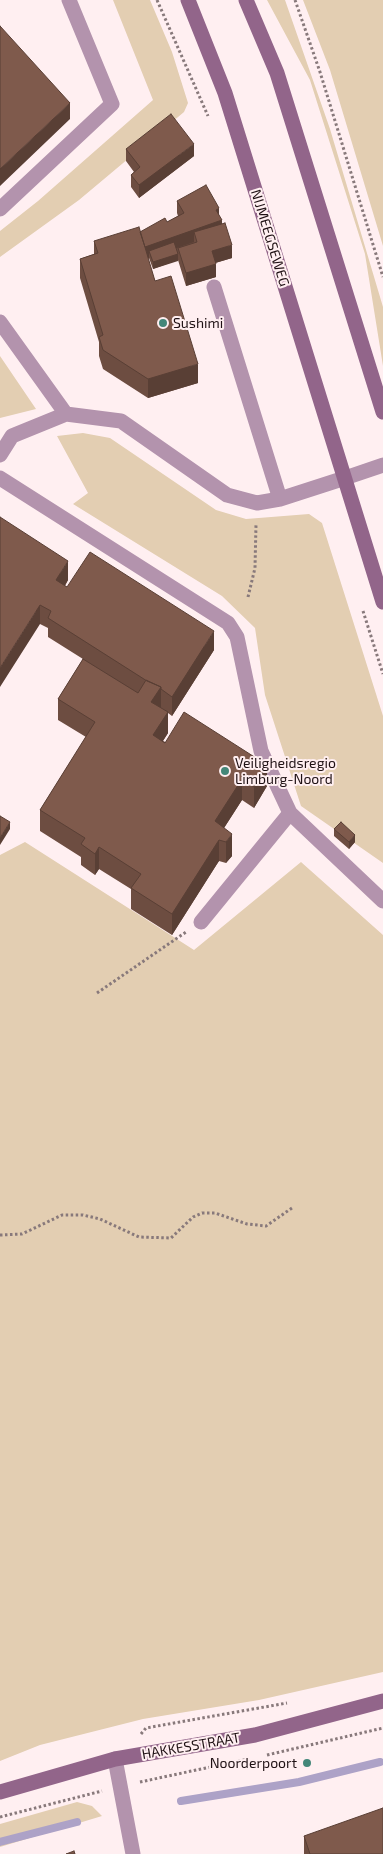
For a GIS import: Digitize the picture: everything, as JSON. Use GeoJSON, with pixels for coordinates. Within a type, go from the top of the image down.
{"type":"FeatureCollection","features":[{"type":"Feature","properties":{"kind":"main road","name":"NIJMEEGSEWEG"},"geometry":{"type":"LineString","coordinates":[[188,0],[225,93],[383,602]]}},
{"type":"Feature","properties":{"kind":"main road"},"geometry":{"type":"LineString","coordinates":[[246,0],[277,73],[383,412]]}},
{"type":"Feature","properties":{"kind":"main road","name":"HAKKESSTRAAT"},"geometry":{"type":"LineString","coordinates":[[0,1792],[115,1759],[255,1735],[383,1701]]}},
{"type":"Feature","properties":{"kind":"street"},"geometry":{"type":"LineString","coordinates":[[0,209],[112,104],[69,0]]}},
{"type":"Feature","properties":{"kind":"street"},"geometry":{"type":"LineString","coordinates":[[214,287],[280,499]]}},
{"type":"Feature","properties":{"kind":"street"},"geometry":{"type":"LineString","coordinates":[[0,322],[66,414]]}},
{"type":"Feature","properties":{"kind":"street"},"geometry":{"type":"LineString","coordinates":[[0,455],[12,436],[66,414],[121,421],[227,495],[257,503],[280,499],[383,466]]}},
{"type":"Feature","properties":{"kind":"street"},"geometry":{"type":"LineString","coordinates":[[0,478],[228,623],[236,637],[261,751],[290,813],[383,901]]}},
{"type":"Feature","properties":{"kind":"street"},"geometry":{"type":"LineString","coordinates":[[201,922],[290,813]]}},
{"type":"Feature","properties":{"kind":"street"},"geometry":{"type":"LineString","coordinates":[[115,1759],[133,1854]]}},
{"type":"Feature","properties":{"kind":"path"},"geometry":{"type":"LineString","coordinates":[[157,0],[211,125]]}},
{"type":"Feature","properties":{"kind":"path"},"geometry":{"type":"LineString","coordinates":[[295,0],[320,72],[383,277]]}},
{"type":"Feature","properties":{"kind":"path"},"geometry":{"type":"LineString","coordinates":[[248,597],[255,568],[257,503]]}},
{"type":"Feature","properties":{"kind":"path"},"geometry":{"type":"LineString","coordinates":[[362,608],[383,674]]}},
{"type":"Feature","properties":{"kind":"path"},"geometry":{"type":"LineString","coordinates":[[97,993],[201,922]]}},
{"type":"Feature","properties":{"kind":"path"},"geometry":{"type":"LineString","coordinates":[[0,1235],[22,1234],[62,1215],[83,1215],[100,1219],[139,1237],[171,1238],[193,1217],[202,1213],[215,1213],[247,1224],[266,1226],[292,1208]]}},
{"type":"Feature","properties":{"kind":"path"},"geometry":{"type":"LineString","coordinates":[[140,1735],[146,1728],[290,1702]]}},
{"type":"Feature","properties":{"kind":"path"},"geometry":{"type":"LineString","coordinates":[[0,1817],[120,1786]]}},
{"type":"Feature","properties":{"kind":"shaded area"},"geometry":{"type":"Polygon","coordinates":[[[113,0],[150,0],[172,52],[188,103],[184,112],[79,200],[0,257],[0,231],[38,201],[153,100],[113,0]]]}},
{"type":"Feature","properties":{"kind":"shaded area"},"geometry":{"type":"Polygon","coordinates":[[[267,0],[285,0],[330,129],[383,307],[383,366],[365,254],[310,80],[267,0]]]}},
{"type":"Feature","properties":{"kind":"shaded area"},"geometry":{"type":"Polygon","coordinates":[[[303,0],[383,0],[383,246],[330,70],[303,0]]]}},
{"type":"Feature","properties":{"kind":"shaded area"},"geometry":{"type":"Polygon","coordinates":[[[0,356],[36,409],[0,418],[0,356]]]}},
{"type":"Feature","properties":{"kind":"shaded area"},"geometry":{"type":"Polygon","coordinates":[[[83,433],[110,438],[216,510],[246,519],[309,514],[322,523],[383,716],[383,863],[301,806],[265,695],[255,628],[222,596],[73,504],[88,493],[57,436],[83,433]]]}},
{"type":"Feature","properties":{"kind":"shaded area"},"geometry":{"type":"Polygon","coordinates":[[[25,842],[194,950],[301,862],[383,935],[383,1672],[259,1700],[143,1719],[40,1745],[0,1761],[0,855],[25,842]]]}},
{"type":"Feature","properties":{"kind":"shaded area"},"geometry":{"type":"Polygon","coordinates":[[[77,1802],[92,1806],[102,1816],[0,1847],[0,1824],[77,1802]]]}},
{"type":"Feature","properties":{"kind":"building"},"geometry":{"type":"Polygon","coordinates":[[[0,26],[70,103],[0,169],[0,26]]]}},
{"type":"Feature","properties":{"kind":"building"},"geometry":{"type":"Polygon","coordinates":[[[171,114],[194,144],[139,185],[131,175],[140,167],[126,149],[171,114]]]}},
{"type":"Feature","properties":{"kind":"building"},"geometry":{"type":"Polygon","coordinates":[[[206,185],[219,208],[216,210],[222,220],[145,247],[140,232],[165,218],[167,222],[184,213],[177,201],[206,185]]]}},
{"type":"Feature","properties":{"kind":"building"},"geometry":{"type":"Polygon","coordinates":[[[225,223],[232,245],[212,251],[216,264],[186,273],[178,248],[197,242],[194,232],[225,223]]]}},
{"type":"Feature","properties":{"kind":"building"},"geometry":{"type":"Polygon","coordinates":[[[139,227],[155,281],[171,276],[198,364],[148,379],[103,350],[99,337],[103,335],[80,259],[98,253],[94,241],[139,227]]]}},
{"type":"Feature","properties":{"kind":"building"},"geometry":{"type":"Polygon","coordinates":[[[174,242],[178,254],[153,262],[149,251],[174,242]]]}},
{"type":"Feature","properties":{"kind":"building"},"geometry":{"type":"Polygon","coordinates":[[[0,517],[68,561],[56,580],[67,587],[90,552],[214,631],[172,697],[161,687],[147,681],[48,618],[51,611],[40,605],[0,668],[0,517]]]}},
{"type":"Feature","properties":{"kind":"building"},"geometry":{"type":"Polygon","coordinates":[[[83,659],[138,693],[146,680],[161,687],[151,702],[168,712],[153,735],[165,743],[184,712],[267,765],[254,787],[242,779],[215,821],[232,834],[226,842],[219,840],[172,914],[131,888],[141,874],[99,847],[95,854],[81,844],[85,838],[40,810],[95,722],[58,699],[83,659]]]}},
{"type":"Feature","properties":{"kind":"building"},"geometry":{"type":"Polygon","coordinates":[[[0,816],[10,822],[0,838],[0,816]]]}},
{"type":"Feature","properties":{"kind":"building"},"geometry":{"type":"Polygon","coordinates":[[[341,822],[355,835],[349,842],[334,829],[341,822]]]}},
{"type":"Feature","properties":{"kind":"building"},"geometry":{"type":"Polygon","coordinates":[[[383,1808],[383,1854],[310,1854],[304,1836],[383,1808]]]}},
{"type":"Feature","properties":{"kind":"waterway"},"geometry":{"type":"LineString","coordinates":[[181,1801],[299,1782],[380,1762]]}},
{"type":"Feature","properties":{"kind":"waterway"},"geometry":{"type":"LineString","coordinates":[[0,1842],[77,1822]]}},
{"type":"Feature","properties":{"kind":"place","name":"Sushimi"},"geometry":{"type":"Point","coordinates":[163,323]}},
{"type":"Feature","properties":{"kind":"place","name":"Veiligheidsregio Limburg-Noord"},"geometry":{"type":"Point","coordinates":[225,771]}},
{"type":"Feature","properties":{"kind":"place","name":"Noorderpoort"},"geometry":{"type":"Point","coordinates":[307,1763]}}]}
